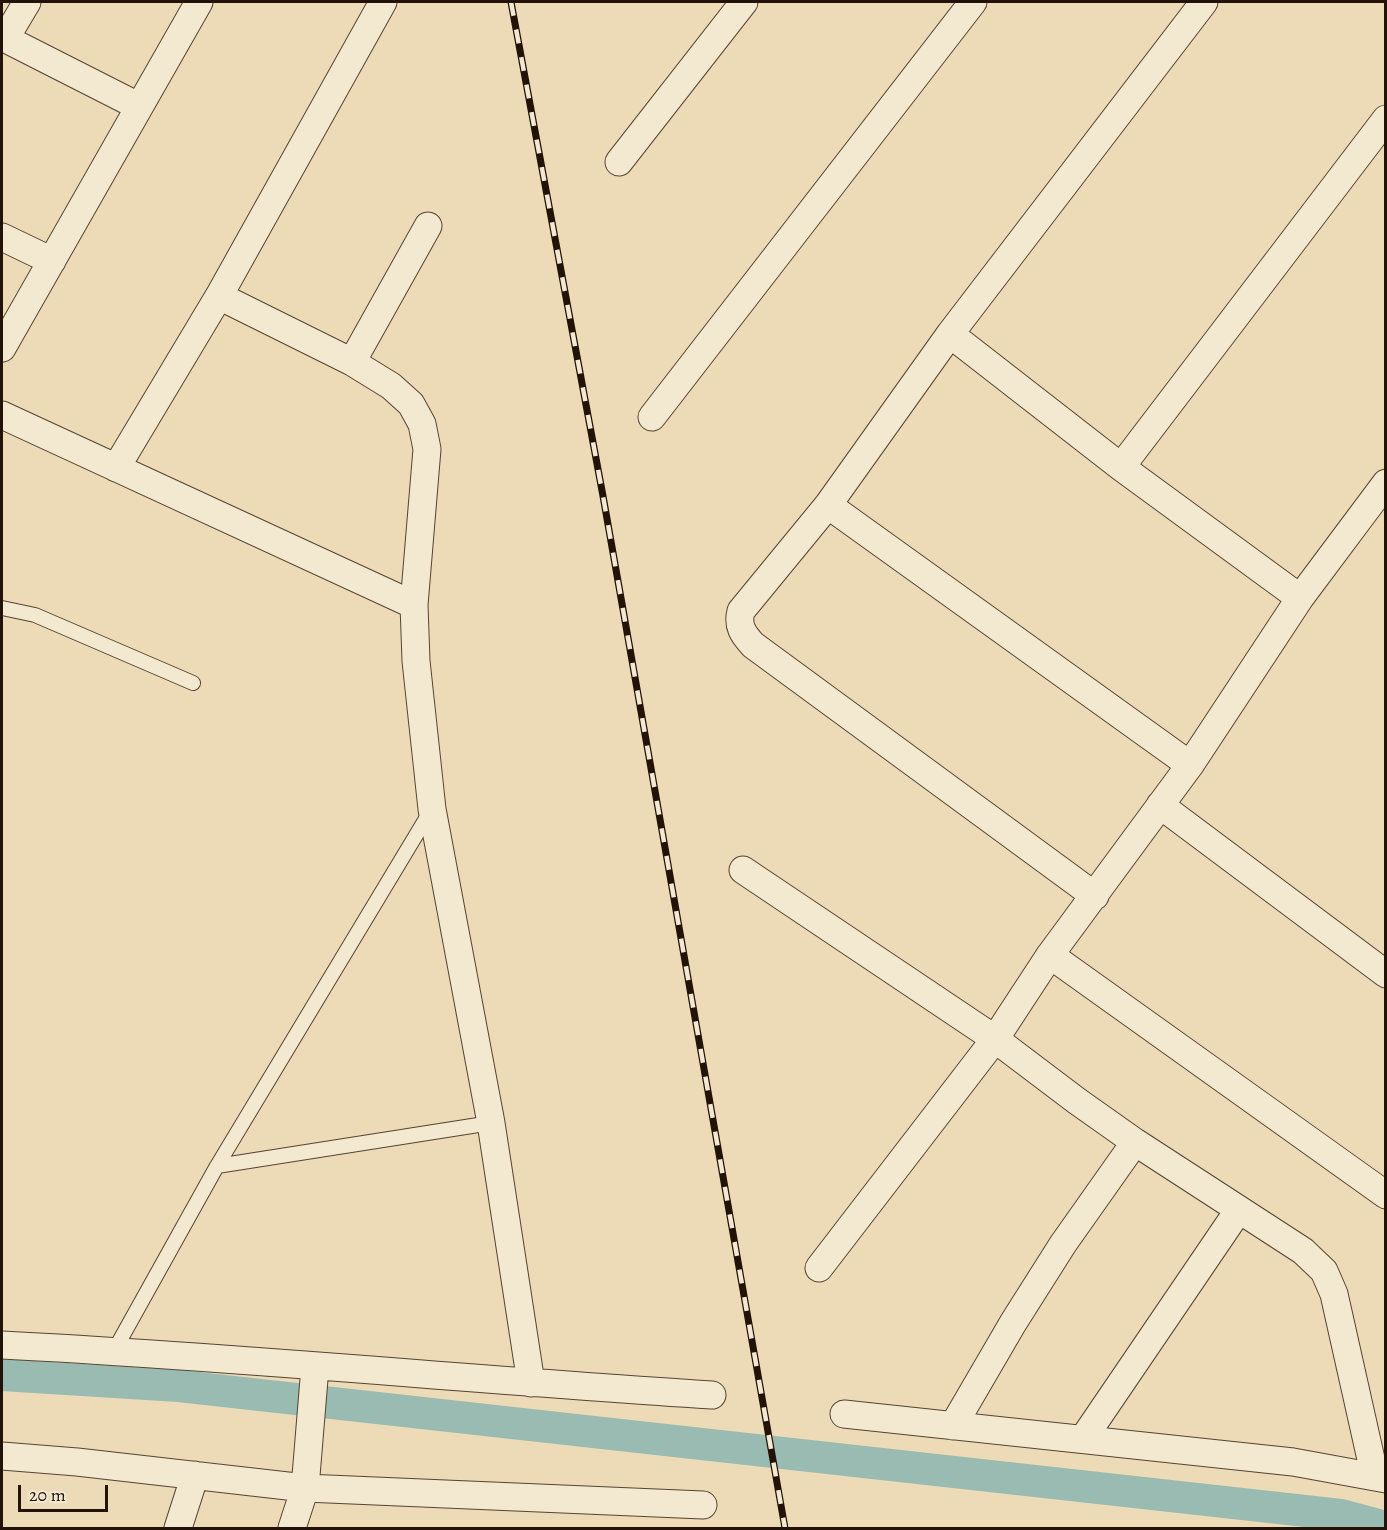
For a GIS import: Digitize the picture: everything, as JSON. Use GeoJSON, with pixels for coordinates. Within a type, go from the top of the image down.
{"type":"FeatureCollection","features":[{"type":"Feature","properties":{"kind":"street"},"geometry":{"type":"LineString","coordinates":[[27,2],[3,38],[138,106]]}},
{"type":"Feature","properties":{"kind":"street"},"geometry":{"type":"LineString","coordinates":[[2,348],[199,2]]}},
{"type":"Feature","properties":{"kind":"street"},"geometry":{"type":"LineString","coordinates":[[116,468],[219,296],[382,2]]}},
{"type":"Feature","properties":{"kind":"street"},"geometry":{"type":"LineString","coordinates":[[620,162],[744,2]]}},
{"type":"Feature","properties":{"kind":"street"},"geometry":{"type":"LineString","coordinates":[[652,417],[973,2]]}},
{"type":"Feature","properties":{"kind":"street"},"geometry":{"type":"LineString","coordinates":[[1095,896],[753,645],[743,633],[738,621],[741,611],[828,505],[950,334],[1204,2]]}},
{"type":"Feature","properties":{"kind":"street"},"geometry":{"type":"LineString","coordinates":[[1121,466],[1386,119]]}},
{"type":"Feature","properties":{"kind":"street"},"geometry":{"type":"LineString","coordinates":[[352,362],[428,226]]}},
{"type":"Feature","properties":{"kind":"street"},"geometry":{"type":"LineString","coordinates":[[2,237],[52,261]]}},
{"type":"Feature","properties":{"kind":"street"},"geometry":{"type":"LineString","coordinates":[[219,296],[352,362],[391,386],[411,404],[422,424],[427,449],[414,604],[416,661],[432,809],[491,1123],[531,1383]]}},
{"type":"Feature","properties":{"kind":"street"},"geometry":{"type":"LineString","coordinates":[[950,334],[1121,466],[1300,598]]}},
{"type":"Feature","properties":{"kind":"street"},"geometry":{"type":"LineString","coordinates":[[2,415],[414,604]]}},
{"type":"Feature","properties":{"kind":"street"},"geometry":{"type":"LineString","coordinates":[[819,1268],[995,1039],[1050,955],[1190,765],[1300,598],[1386,483]]}},
{"type":"Feature","properties":{"kind":"street"},"geometry":{"type":"LineString","coordinates":[[828,505],[1190,765]]}},
{"type":"Feature","properties":{"kind":"street"},"geometry":{"type":"LineString","coordinates":[[1160,806],[1386,974]]}},
{"type":"Feature","properties":{"kind":"street"},"geometry":{"type":"LineString","coordinates":[[743,870],[995,1039],[1135,1142],[1303,1251],[1324,1270],[1334,1294],[1380,1478],[1293,1462],[844,1414]]}},
{"type":"Feature","properties":{"kind":"street"},"geometry":{"type":"LineString","coordinates":[[1050,955],[1386,1195]]}},
{"type":"Feature","properties":{"kind":"street"},"geometry":{"type":"LineString","coordinates":[[953,1426],[1013,1323],[1063,1244],[1135,1142]]}},
{"type":"Feature","properties":{"kind":"street"},"geometry":{"type":"LineString","coordinates":[[1083,1439],[1238,1210]]}},
{"type":"Feature","properties":{"kind":"street"},"geometry":{"type":"LineString","coordinates":[[2,1345],[114,1351],[712,1395]]}},
{"type":"Feature","properties":{"kind":"street"},"geometry":{"type":"LineString","coordinates":[[292,1528],[305,1488],[315,1367]]}},
{"type":"Feature","properties":{"kind":"street"},"geometry":{"type":"LineString","coordinates":[[2,1456],[77,1462],[305,1488],[703,1504]]}},
{"type":"Feature","properties":{"kind":"street"},"geometry":{"type":"LineString","coordinates":[[178,1528],[195,1475]]}},
{"type":"Feature","properties":{"kind":"lane"},"geometry":{"type":"LineString","coordinates":[[2,608],[35,615],[193,683]]}},
{"type":"Feature","properties":{"kind":"lane"},"geometry":{"type":"LineString","coordinates":[[114,1351],[217,1166],[432,809]]}},
{"type":"Feature","properties":{"kind":"lane"},"geometry":{"type":"LineString","coordinates":[[217,1166],[491,1123]]}},
{"type":"Feature","properties":{"kind":"waterway"},"geometry":{"type":"LineString","coordinates":[[2,1375],[179,1386],[1341,1515],[1386,1527]]}},
{"type":"Feature","properties":{"kind":"railway"},"geometry":{"type":"LineString","coordinates":[[511,2],[603,496],[785,1528]]}}]}
